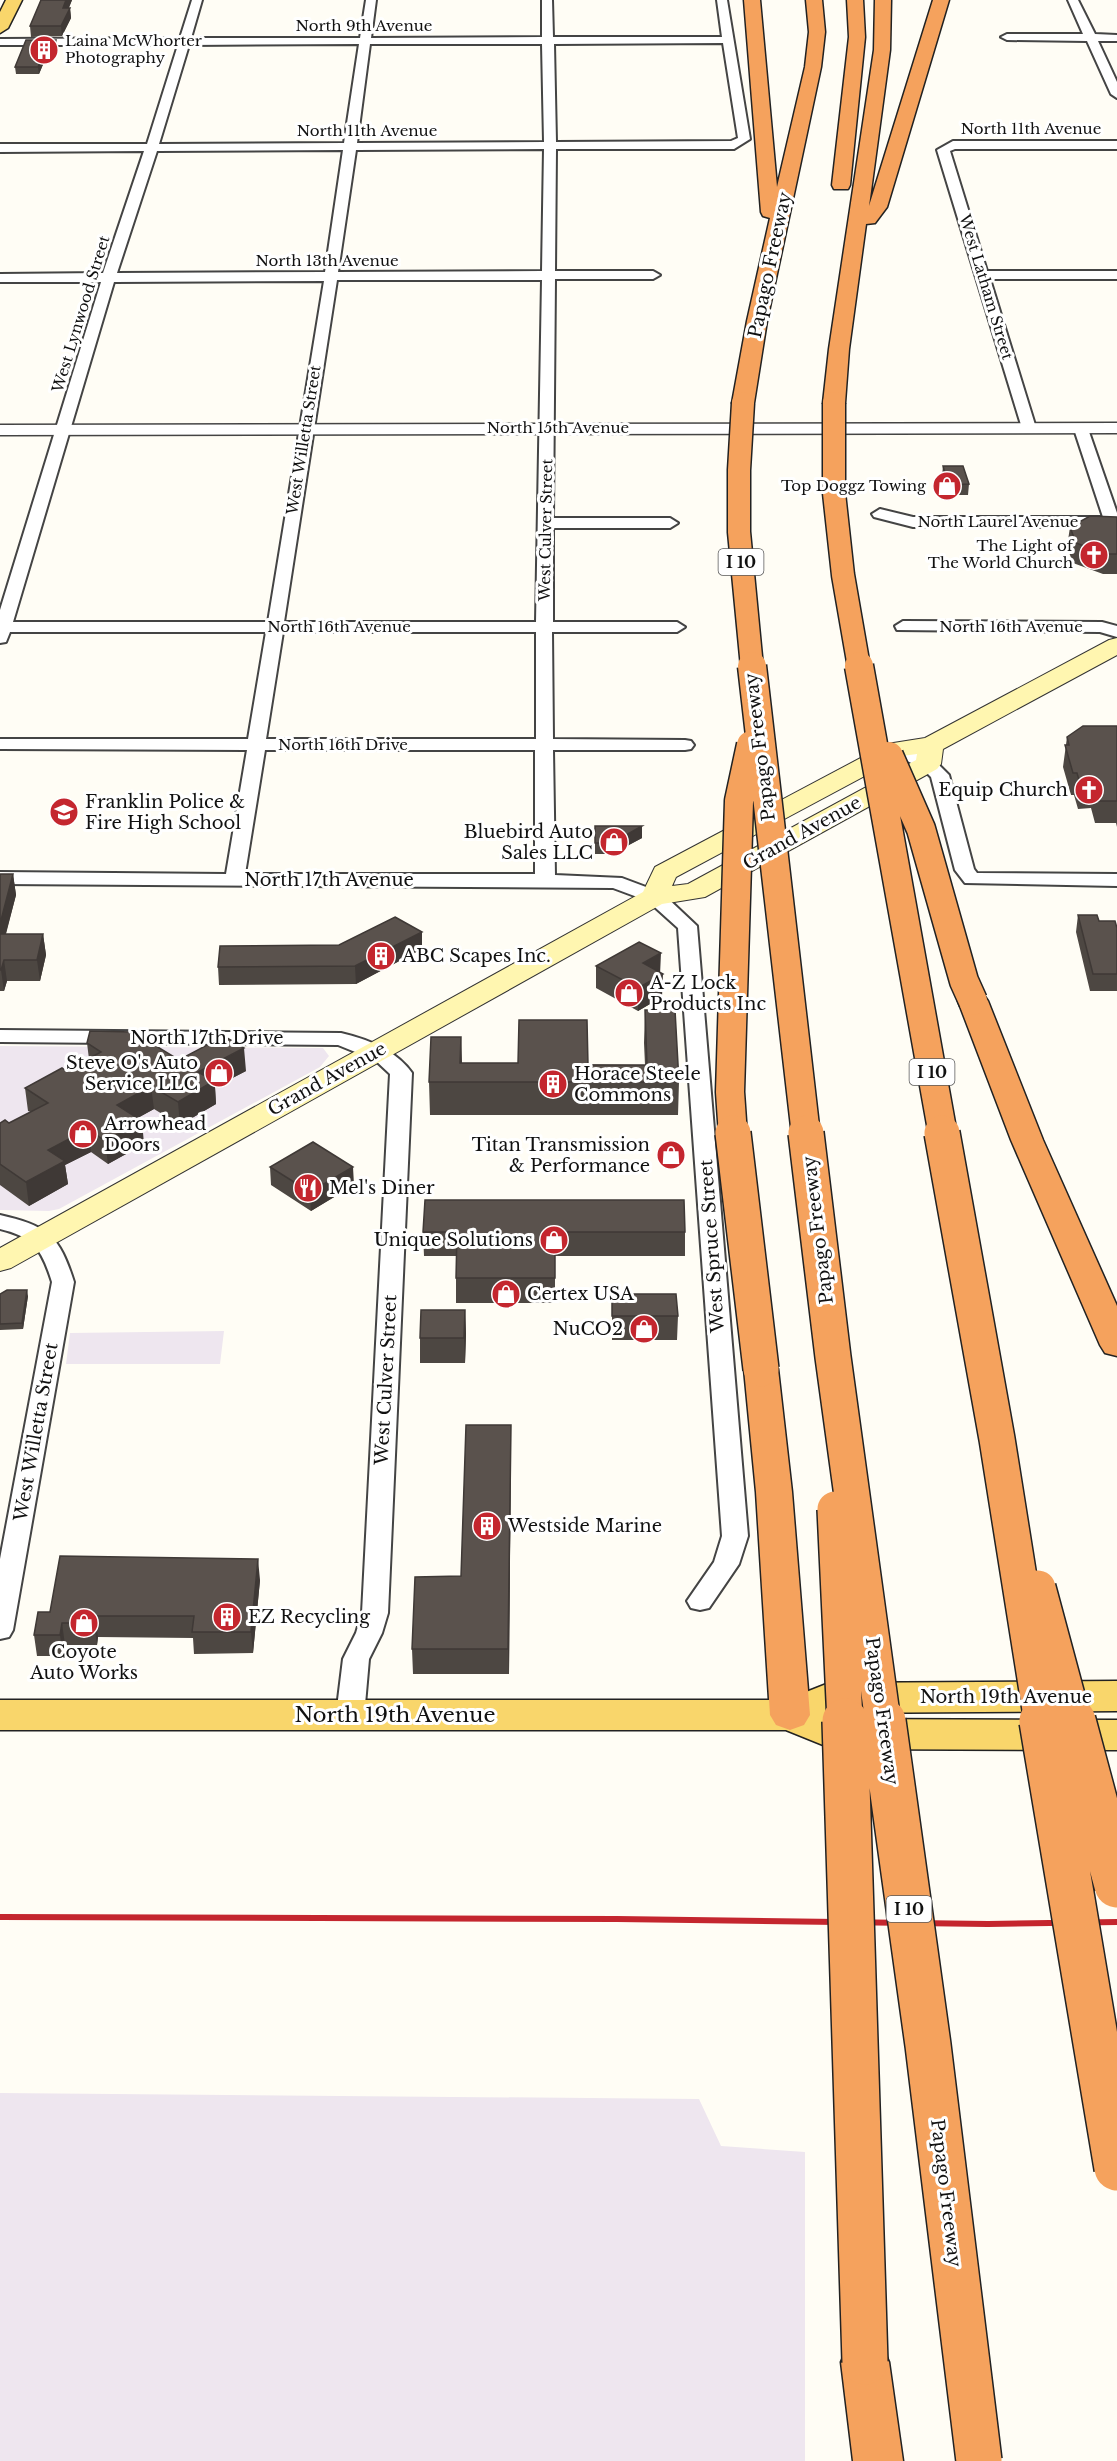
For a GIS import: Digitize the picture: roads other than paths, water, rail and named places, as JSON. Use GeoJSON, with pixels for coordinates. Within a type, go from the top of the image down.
{"type":"FeatureCollection","features":[{"type":"Feature","properties":{"kind":"highway"},"geometry":{"type":"LineString","coordinates":[[752,0],[761,124],[768,175],[772,250]]}},
{"type":"Feature","properties":{"kind":"highway","name":"Papago Freeway"},"geometry":{"type":"LineString","coordinates":[[814,0],[815,50],[772,250],[743,403],[739,470],[739,532],[757,720],[833,1357],[928,2046],[980,2461]]}},
{"type":"Feature","properties":{"kind":"highway"},"geometry":{"type":"LineString","coordinates":[[836,70],[844,30],[844,0]]}},
{"type":"Feature","properties":{"kind":"highway"},"geometry":{"type":"LineString","coordinates":[[840,202],[857,36],[855,0]]}},
{"type":"Feature","properties":{"kind":"highway","name":"I 10"},"geometry":{"type":"LineString","coordinates":[[883,0],[882,50],[847,235],[834,403],[833,482],[837,532],[850,617],[997,1439],[1117,2168]]}},
{"type":"Feature","properties":{"kind":"highway"},"geometry":{"type":"LineString","coordinates":[[847,235],[878,207],[939,3]]}},
{"type":"Feature","properties":{"kind":"highway"},"geometry":{"type":"LineString","coordinates":[[789,177],[820,121]]}},
{"type":"Feature","properties":{"kind":"highway"},"geometry":{"type":"LineString","coordinates":[[867,705],[921,829],[964,981],[1027,1140],[1117,1345]]}},
{"type":"Feature","properties":{"kind":"highway"},"geometry":{"type":"LineString","coordinates":[[757,720],[739,801],[730,1092],[734,1147],[776,1515],[790,1716]]}},
{"type":"Feature","properties":{"kind":"highway"},"geometry":{"type":"LineString","coordinates":[[833,1357],[836,1523],[844,1670],[866,2461]]}},
{"type":"Feature","properties":{"kind":"highway"},"geometry":{"type":"LineString","coordinates":[[997,1439],[1117,1885]]}},
{"type":"Feature","properties":{"kind":"highway"},"geometry":{"type":"LineString","coordinates":[[865,2362],[878,2461]]}},
{"type":"Feature","properties":{"kind":"main road"},"geometry":{"type":"LineString","coordinates":[[0,28],[14,0]]}},
{"type":"Feature","properties":{"kind":"main road","name":"Grand Avenue"},"geometry":{"type":"LineString","coordinates":[[0,1261],[655,897],[695,891],[1117,645]]}},
{"type":"Feature","properties":{"kind":"main road","name":"Grand Avenue"},"geometry":{"type":"LineString","coordinates":[[655,897],[664,873],[896,749],[929,755]]}},
{"type":"Feature","properties":{"kind":"main road","name":"North 19th Avenue"},"geometry":{"type":"LineString","coordinates":[[790,1716],[830,1698],[1117,1696]]}},
{"type":"Feature","properties":{"kind":"main road","name":"North 19th Avenue"},"geometry":{"type":"LineString","coordinates":[[0,1715],[790,1716],[833,1734],[1117,1735]]}},
{"type":"Feature","properties":{"kind":"street","name":"West Lynwood Street"},"geometry":{"type":"LineString","coordinates":[[1,631],[109,277],[197,0]]}},
{"type":"Feature","properties":{"kind":"street","name":"West Willetta Street"},"geometry":{"type":"LineString","coordinates":[[235,879],[331,277],[371,0]]}},
{"type":"Feature","properties":{"kind":"street","name":"West Culver Street"},"geometry":{"type":"LineString","coordinates":[[545,880],[544,627],[550,147],[547,0]]}},
{"type":"Feature","properties":{"kind":"street"},"geometry":{"type":"LineString","coordinates":[[722,0],[728,40]]}},
{"type":"Feature","properties":{"kind":"street"},"geometry":{"type":"LineString","coordinates":[[1073,0],[1117,94]]}},
{"type":"Feature","properties":{"kind":"street"},"geometry":{"type":"LineString","coordinates":[[1008,38],[1117,38]]}},
{"type":"Feature","properties":{"kind":"street","name":"North 9th Avenue"},"geometry":{"type":"LineString","coordinates":[[0,42],[728,40]]}},
{"type":"Feature","properties":{"kind":"street","name":"North 11th Avenue"},"geometry":{"type":"LineString","coordinates":[[0,148],[734,145],[744,139],[728,40]]}},
{"type":"Feature","properties":{"kind":"street","name":"North 11th Avenue"},"geometry":{"type":"LineString","coordinates":[[946,147],[1117,145]]}},
{"type":"Feature","properties":{"kind":"street","name":"West Latham Street"},"geometry":{"type":"LineString","coordinates":[[946,147],[943,150],[1029,428]]}},
{"type":"Feature","properties":{"kind":"street","name":"North 13th Avenue"},"geometry":{"type":"LineString","coordinates":[[0,278],[653,275]]}},
{"type":"Feature","properties":{"kind":"street"},"geometry":{"type":"LineString","coordinates":[[983,275],[1117,275]]}},
{"type":"Feature","properties":{"kind":"street","name":"North 15th Avenue"},"geometry":{"type":"LineString","coordinates":[[0,430],[1117,428]]}},
{"type":"Feature","properties":{"kind":"street"},"geometry":{"type":"LineString","coordinates":[[1081,429],[1114,522]]}},
{"type":"Feature","properties":{"kind":"street","name":"North Laurel Avenue"},"geometry":{"type":"LineString","coordinates":[[880,514],[913,522],[1114,522]]}},
{"type":"Feature","properties":{"kind":"street"},"geometry":{"type":"LineString","coordinates":[[546,523],[670,523]]}},
{"type":"Feature","properties":{"kind":"street","name":"North 16th Avenue"},"geometry":{"type":"LineString","coordinates":[[903,626],[1102,627],[1117,632]]}},
{"type":"Feature","properties":{"kind":"street","name":"North 16th Avenue"},"geometry":{"type":"LineString","coordinates":[[1,631],[274,627],[677,627]]}},
{"type":"Feature","properties":{"kind":"street","name":"North 16th Drive"},"geometry":{"type":"LineString","coordinates":[[0,744],[686,745]]}},
{"type":"Feature","properties":{"kind":"street"},"geometry":{"type":"LineString","coordinates":[[929,755],[940,775],[965,870],[972,879],[1117,880]]}},
{"type":"Feature","properties":{"kind":"street","name":"North 17th Avenue"},"geometry":{"type":"LineString","coordinates":[[0,878],[615,882],[655,897]]}},
{"type":"Feature","properties":{"kind":"street","name":"West Spruce Street"},"geometry":{"type":"LineString","coordinates":[[655,897],[687,926],[690,943],[735,1536],[726,1564],[700,1601]]}},
{"type":"Feature","properties":{"kind":"street","name":"North 17th Drive"},"geometry":{"type":"LineString","coordinates":[[0,1036],[341,1039],[375,1053]]}},
{"type":"Feature","properties":{"kind":"street","name":"West Culver Street"},"geometry":{"type":"LineString","coordinates":[[350,1716],[356,1659],[369,1633],[375,1613],[401,1073],[398,1068],[375,1053]]}},
{"type":"Feature","properties":{"kind":"street"},"geometry":{"type":"LineString","coordinates":[[0,1222],[42,1238]]}},
{"type":"Feature","properties":{"kind":"street","name":"West Willetta Street"},"geometry":{"type":"LineString","coordinates":[[0,1630],[63,1282],[58,1265],[42,1238]]}},
{"type":"Feature","properties":{"kind":"railway"},"geometry":{"type":"LineString","coordinates":[[0,1917],[617,1919],[988,1924],[1117,1922]]}},
{"type":"Feature","properties":{"kind":"place","name":"Laina McWhorter Photography"},"geometry":{"type":"Point","coordinates":[44,50]}},
{"type":"Feature","properties":{"kind":"place","name":"Top Doggz Towing"},"geometry":{"type":"Point","coordinates":[947,486]}},
{"type":"Feature","properties":{"kind":"place","name":"The Light of The World Church"},"geometry":{"type":"Point","coordinates":[1094,555]}},
{"type":"Feature","properties":{"kind":"place","name":"Equip Church"},"geometry":{"type":"Point","coordinates":[1089,790]}},
{"type":"Feature","properties":{"kind":"place","name":"Franklin Police & Fire High School"},"geometry":{"type":"Point","coordinates":[64,812]}},
{"type":"Feature","properties":{"kind":"place","name":"Bluebird Auto Sales LLC"},"geometry":{"type":"Point","coordinates":[614,842]}},
{"type":"Feature","properties":{"kind":"place","name":"ABC Scapes Inc."},"geometry":{"type":"Point","coordinates":[381,956]}},
{"type":"Feature","properties":{"kind":"place","name":"A-Z Lock Products Inc"},"geometry":{"type":"Point","coordinates":[629,993]}},
{"type":"Feature","properties":{"kind":"place","name":"Steve O's Auto Service LLC"},"geometry":{"type":"Point","coordinates":[219,1073]}},
{"type":"Feature","properties":{"kind":"place","name":"Horace Steele Commons"},"geometry":{"type":"Point","coordinates":[553,1084]}},
{"type":"Feature","properties":{"kind":"place","name":"Arrowhead Doors"},"geometry":{"type":"Point","coordinates":[83,1134]}},
{"type":"Feature","properties":{"kind":"place","name":"Titan Transmission & Performance"},"geometry":{"type":"Point","coordinates":[671,1155]}},
{"type":"Feature","properties":{"kind":"place","name":"Mel's Diner"},"geometry":{"type":"Point","coordinates":[308,1188]}},
{"type":"Feature","properties":{"kind":"place","name":"Unique Solutions"},"geometry":{"type":"Point","coordinates":[554,1240]}},
{"type":"Feature","properties":{"kind":"place","name":"Certex USA"},"geometry":{"type":"Point","coordinates":[506,1294]}},
{"type":"Feature","properties":{"kind":"place","name":"NuCO2"},"geometry":{"type":"Point","coordinates":[644,1329]}},
{"type":"Feature","properties":{"kind":"place","name":"Westside Marine"},"geometry":{"type":"Point","coordinates":[487,1526]}},
{"type":"Feature","properties":{"kind":"place","name":"EZ Recycling"},"geometry":{"type":"Point","coordinates":[227,1617]}},
{"type":"Feature","properties":{"kind":"place","name":"Coyote Auto Works"},"geometry":{"type":"Point","coordinates":[84,1623]}}]}
